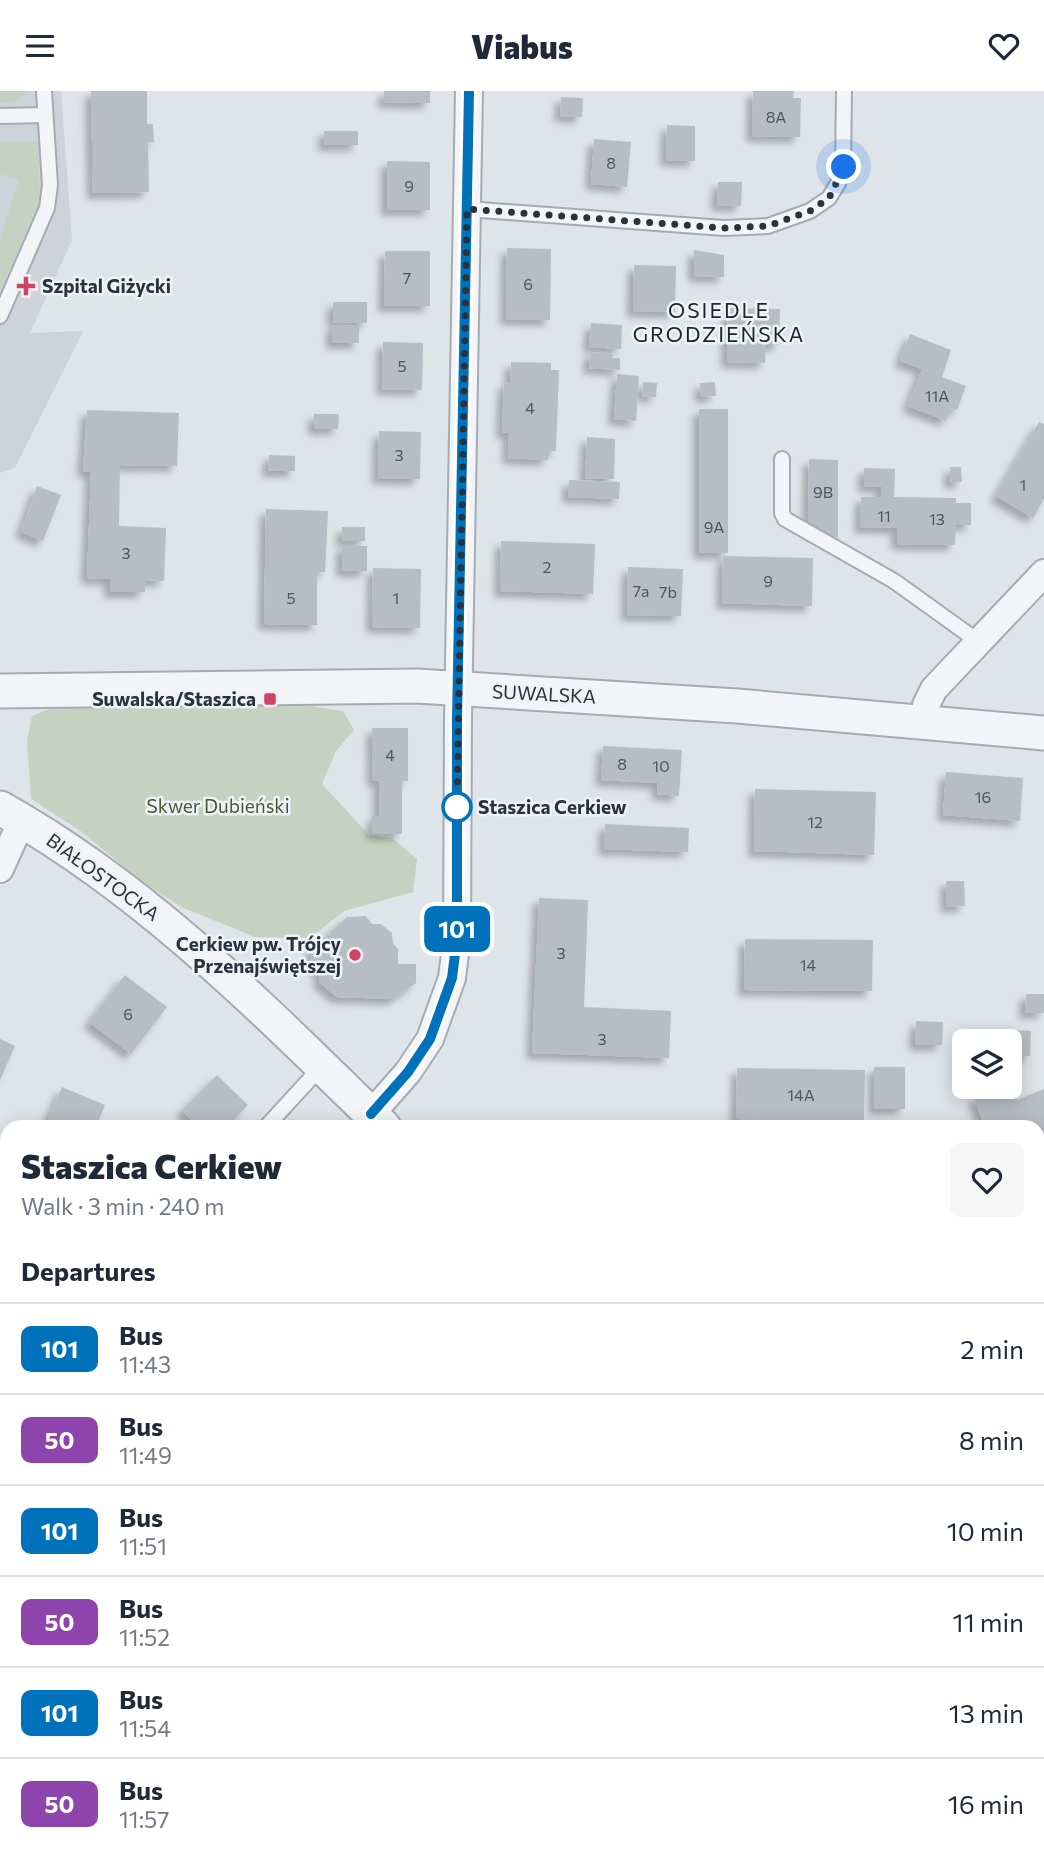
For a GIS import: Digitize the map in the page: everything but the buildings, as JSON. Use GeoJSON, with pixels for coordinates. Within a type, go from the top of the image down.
{"type":"FeatureCollection","features":[{"type":"Feature","properties":{"kind":"street"},"geometry":{"type":"LineString","coordinates":[[378,1120],[430,1039],[452,978],[457,938],[458,689],[469,91]]}},
{"type":"Feature","properties":{"kind":"street"},"geometry":{"type":"LineString","coordinates":[[925,723],[926,705],[934,689],[1044,573]]}},
{"type":"Feature","properties":{"kind":"street","name":"SUWALSKA"},"geometry":{"type":"LineString","coordinates":[[0,691],[417,686],[737,706],[1044,733]]}},
{"type":"Feature","properties":{"kind":"street"},"geometry":{"type":"LineString","coordinates":[[0,869],[11,814]]}},
{"type":"Feature","properties":{"kind":"street","name":"BIAŁOSTOCKA"},"geometry":{"type":"LineString","coordinates":[[11,814],[131,893],[322,1065],[378,1120]]}},
{"type":"Feature","properties":{"kind":"lane"},"geometry":{"type":"LineString","coordinates":[[0,316],[47,208],[50,185],[44,91]]}},
{"type":"Feature","properties":{"kind":"lane"},"geometry":{"type":"LineString","coordinates":[[467,209],[724,228],[768,226],[810,211],[829,198],[838,183],[844,167],[844,91]]}},
{"type":"Feature","properties":{"kind":"lane"},"geometry":{"type":"LineString","coordinates":[[0,116],[45,115]]}},
{"type":"Feature","properties":{"kind":"lane"},"geometry":{"type":"LineString","coordinates":[[782,459],[782,513],[785,519],[894,581],[979,642]]}},
{"type":"Feature","properties":{"kind":"lane"},"geometry":{"type":"LineString","coordinates":[[272,1120],[322,1065]]}},
{"type":"Feature","properties":{"kind":"shaded area","name":"Szpital Giżycki"},"geometry":{"type":"Polygon","coordinates":[[[0,91],[61,91],[72,240],[30,333],[83,331],[15,468],[0,473],[0,91]]]}},
{"type":"Feature","properties":{"kind":"green space"},"geometry":{"type":"Polygon","coordinates":[[[0,91],[27,91],[17,102],[0,103],[0,91]]]}},
{"type":"Feature","properties":{"kind":"green space"},"geometry":{"type":"Polygon","coordinates":[[[0,142],[38,142],[40,202],[0,291],[0,238],[19,180],[0,174],[0,142]]]}},
{"type":"Feature","properties":{"kind":"green space","name":"Skwer Dubieński"},"geometry":{"type":"Polygon","coordinates":[[[63,703],[289,703],[343,711],[354,730],[336,751],[322,784],[369,835],[392,838],[417,859],[413,892],[344,911],[310,938],[255,937],[181,907],[140,880],[82,832],[31,799],[27,740],[32,716],[63,703]]]}},
{"type":"Feature","properties":{"kind":"bus line","name":"101"},"geometry":{"type":"LineString","coordinates":[[371,1114],[408,1072],[430,1039],[442,1012],[452,978],[457,938],[457,719],[469,91]]}},
{"type":"Feature","properties":{"kind":"place","name":"Szpital Giżycki"},"geometry":{"type":"Point","coordinates":[26,286]}},
{"type":"Feature","properties":{"kind":"place","name":"Suwalska/Staszica"},"geometry":{"type":"Point","coordinates":[270,699]}},
{"type":"Feature","properties":{"kind":"place","name":"Staszica Cerkiew"},"geometry":{"type":"Point","coordinates":[457,807]}},
{"type":"Feature","properties":{"kind":"place","name":"Cerkiew pw. Trójcy Przenajświętszej"},"geometry":{"type":"Point","coordinates":[355,955]}},
{"type":"Feature","properties":{"kind":"district","name":"OSIEDLE GRODZIEŃSKA"},"geometry":{"type":"Point","coordinates":[719,323]}},
{"type":"Feature","properties":{"kind":"route"},"geometry":{"type":"LineString","coordinates":[[457,807],[467,209],[724,228],[768,226],[810,211],[829,198],[844,167]]}}]}
